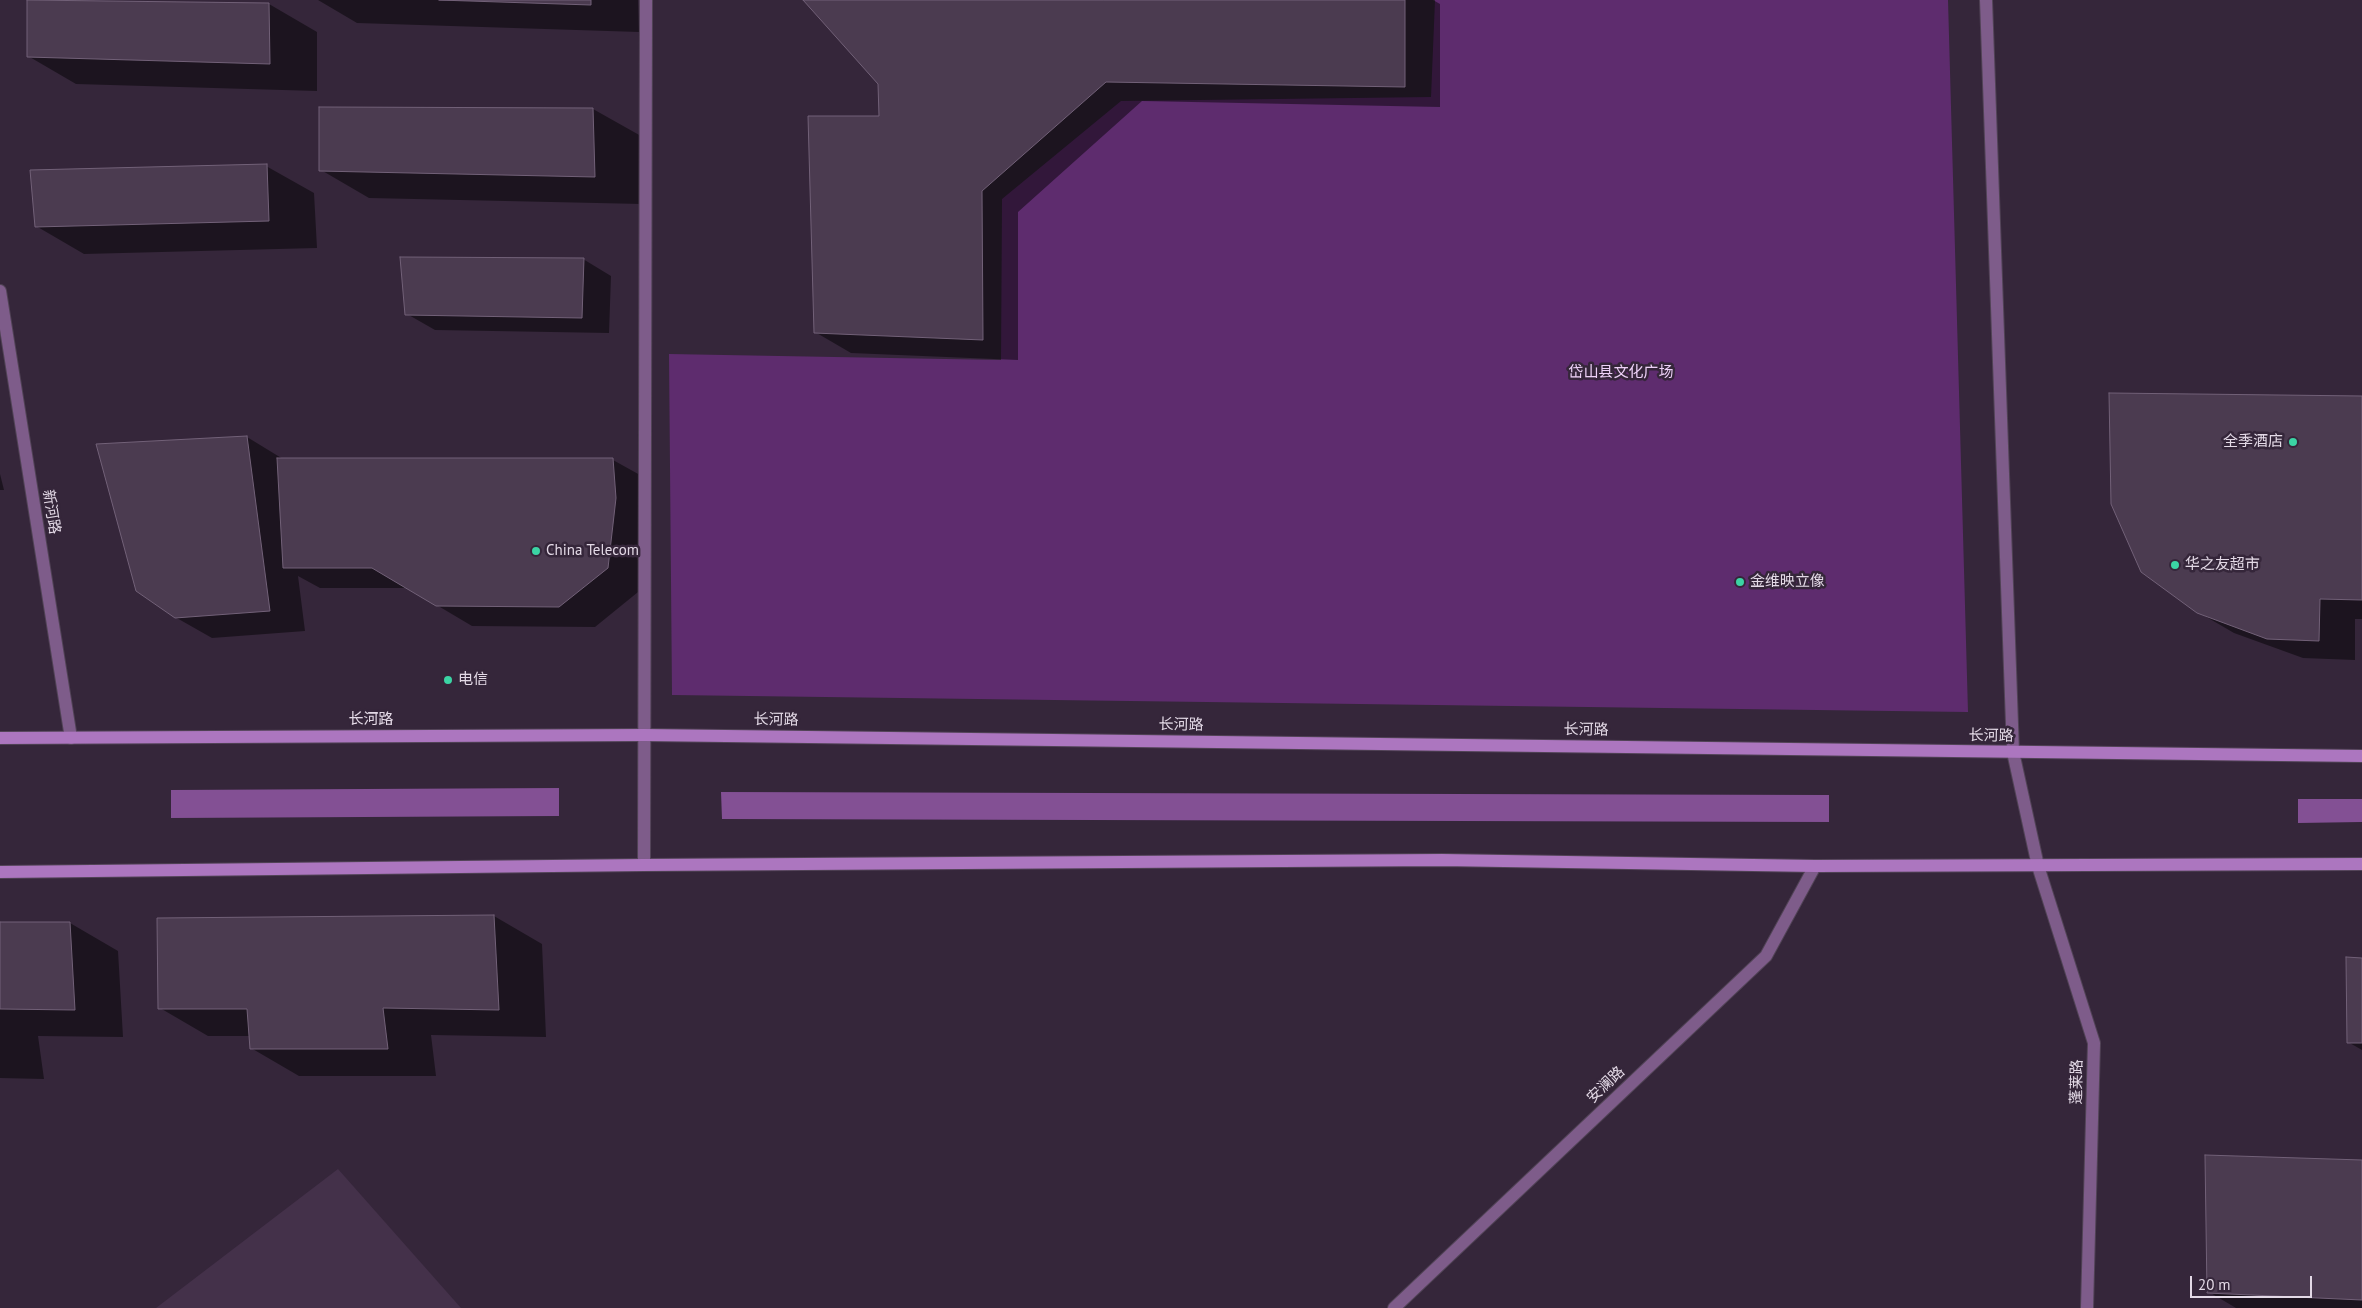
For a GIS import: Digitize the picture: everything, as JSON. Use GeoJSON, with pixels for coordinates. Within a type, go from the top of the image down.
{"type":"FeatureCollection","features":[{"type":"Feature","properties":{"kind":"main road","name":"长河路"},"geometry":{"type":"LineString","coordinates":[[0,738],[644,734],[2362,756]]}},
{"type":"Feature","properties":{"kind":"main road"},"geometry":{"type":"LineString","coordinates":[[0,872],[644,865],[1442,860],[1815,866],[2362,864]]}},
{"type":"Feature","properties":{"kind":"street"},"geometry":{"type":"LineString","coordinates":[[644,865],[646,0]]}},
{"type":"Feature","properties":{"kind":"street","name":"蓬莱路"},"geometry":{"type":"LineString","coordinates":[[1986,0],[2013,752],[2038,866],[2094,1043],[2087,1308]]}},
{"type":"Feature","properties":{"kind":"street","name":"新河路"},"geometry":{"type":"LineString","coordinates":[[0,291],[71,738]]}},
{"type":"Feature","properties":{"kind":"street","name":"安澜路"},"geometry":{"type":"LineString","coordinates":[[1394,1308],[1766,956],[1815,866]]}},
{"type":"Feature","properties":{"kind":"shaded area"},"geometry":{"type":"Polygon","coordinates":[[[559,788],[559,816],[171,818],[171,790],[559,788]]]}},
{"type":"Feature","properties":{"kind":"shaded area"},"geometry":{"type":"Polygon","coordinates":[[[721,792],[1829,795],[1829,822],[722,819],[721,792]]]}},
{"type":"Feature","properties":{"kind":"shaded area"},"geometry":{"type":"Polygon","coordinates":[[[2298,799],[2362,799],[2362,822],[2298,823],[2298,799]]]}},
{"type":"Feature","properties":{"kind":"shaded area"},"geometry":{"type":"Polygon","coordinates":[[[338,1169],[461,1308],[156,1308],[338,1169]]]}},
{"type":"Feature","properties":{"kind":"green space","name":"岱山县文化广场"},"geometry":{"type":"Polygon","coordinates":[[[1435,0],[1948,0],[1968,712],[672,695],[669,354],[1001,360],[1002,199],[1121,101],[1431,97],[1435,0]]]}},
{"type":"Feature","properties":{"kind":"building"},"geometry":{"type":"Polygon","coordinates":[[[27,0],[269,3],[270,64],[27,57],[27,0]]]}},
{"type":"Feature","properties":{"kind":"building"},"geometry":{"type":"Polygon","coordinates":[[[439,0],[591,0],[591,5],[439,0]]]}},
{"type":"Feature","properties":{"kind":"building"},"geometry":{"type":"Polygon","coordinates":[[[803,0],[1405,0],[1405,87],[1106,82],[982,191],[983,340],[814,333],[808,116],[879,116],[878,84],[803,0]]]}},
{"type":"Feature","properties":{"kind":"building"},"geometry":{"type":"Polygon","coordinates":[[[319,107],[593,108],[595,177],[319,171],[319,107]]]}},
{"type":"Feature","properties":{"kind":"building"},"geometry":{"type":"Polygon","coordinates":[[[267,164],[269,221],[35,227],[30,170],[267,164]]]}},
{"type":"Feature","properties":{"kind":"building"},"geometry":{"type":"Polygon","coordinates":[[[400,257],[584,258],[582,318],[405,315],[400,257]]]}},
{"type":"Feature","properties":{"kind":"building"},"geometry":{"type":"Polygon","coordinates":[[[2109,393],[2362,396],[2362,600],[2320,599],[2319,641],[2267,639],[2197,613],[2141,572],[2111,504],[2109,393]]]}},
{"type":"Feature","properties":{"kind":"building"},"geometry":{"type":"Polygon","coordinates":[[[247,436],[270,611],[175,618],[136,591],[96,444],[247,436]]]}},
{"type":"Feature","properties":{"kind":"building"},"geometry":{"type":"Polygon","coordinates":[[[277,458],[613,458],[616,498],[608,568],[559,607],[436,606],[372,568],[283,568],[277,458]]]}},
{"type":"Feature","properties":{"kind":"building"},"geometry":{"type":"Polygon","coordinates":[[[494,915],[499,1010],[383,1008],[388,1049],[250,1049],[247,1009],[158,1009],[157,918],[494,915]]]}},
{"type":"Feature","properties":{"kind":"building"},"geometry":{"type":"Polygon","coordinates":[[[0,922],[70,922],[75,1010],[0,1009],[0,922]]]}},
{"type":"Feature","properties":{"kind":"building"},"geometry":{"type":"Polygon","coordinates":[[[2346,957],[2362,958],[2362,1043],[2347,1043],[2346,957]]]}},
{"type":"Feature","properties":{"kind":"building"},"geometry":{"type":"Polygon","coordinates":[[[2205,1155],[2362,1160],[2362,1300],[2207,1293],[2205,1155]]]}},
{"type":"Feature","properties":{"kind":"place","name":"全季酒店"},"geometry":{"type":"Point","coordinates":[2293,442]}},
{"type":"Feature","properties":{"kind":"place","name":"China Telecom"},"geometry":{"type":"Point","coordinates":[536,551]}},
{"type":"Feature","properties":{"kind":"place","name":"华之友超市"},"geometry":{"type":"Point","coordinates":[2175,565]}},
{"type":"Feature","properties":{"kind":"place","name":"金维映立像"},"geometry":{"type":"Point","coordinates":[1740,582]}},
{"type":"Feature","properties":{"kind":"place","name":"电信"},"geometry":{"type":"Point","coordinates":[448,680]}}]}
